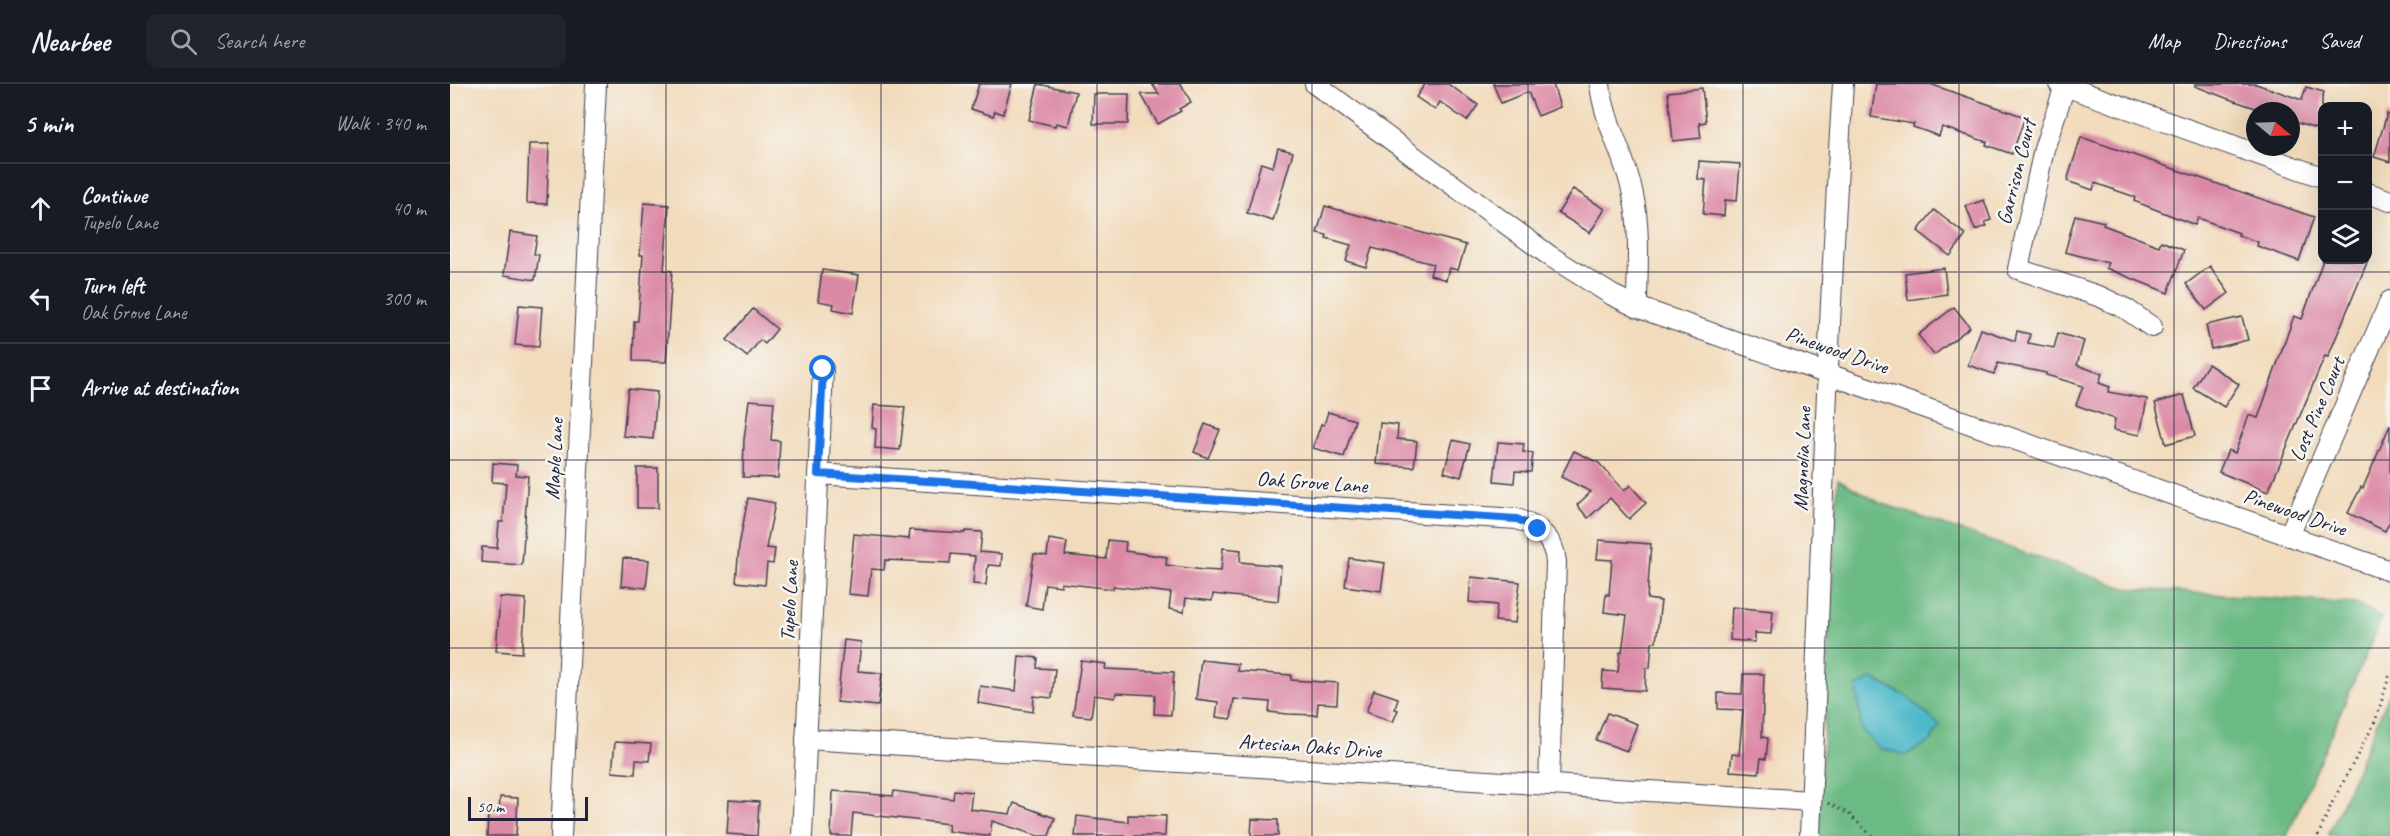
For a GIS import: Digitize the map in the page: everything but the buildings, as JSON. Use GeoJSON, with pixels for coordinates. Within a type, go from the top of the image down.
{"type":"FeatureCollection","features":[{"type":"Feature","properties":{"kind":"street","name":"Maple Lane"},"geometry":{"type":"LineString","coordinates":[[561,836],[596,84]]}},
{"type":"Feature","properties":{"kind":"street","name":"Pinewood Drive"},"geometry":{"type":"LineString","coordinates":[[1315,84],[1578,276],[1637,307],[2390,571]]}},
{"type":"Feature","properties":{"kind":"street"},"geometry":{"type":"LineString","coordinates":[[1600,84],[1609,121],[1633,196],[1637,232],[1637,307]]}},
{"type":"Feature","properties":{"kind":"street","name":"Magnolia Lane"},"geometry":{"type":"LineString","coordinates":[[1810,836],[1832,247],[1843,84]]}},
{"type":"Feature","properties":{"kind":"street"},"geometry":{"type":"LineString","coordinates":[[2062,85],[2318,176]]}},
{"type":"Feature","properties":{"kind":"street","name":"Garrison Court"},"geometry":{"type":"LineString","coordinates":[[2062,85],[2044,149],[2018,269],[2101,297],[2126,309],[2152,327]]}},
{"type":"Feature","properties":{"kind":"street"},"geometry":{"type":"LineString","coordinates":[[2372,195],[2390,201]]}},
{"type":"Feature","properties":{"kind":"street","name":"Lost Pine Court"},"geometry":{"type":"LineString","coordinates":[[2289,536],[2390,302]]}},
{"type":"Feature","properties":{"kind":"street","name":"Tupelo Lane"},"geometry":{"type":"LineString","coordinates":[[802,836],[823,369]]}},
{"type":"Feature","properties":{"kind":"street","name":"Oak Grove Lane"},"geometry":{"type":"LineString","coordinates":[[818,474],[1517,519],[1530,523],[1546,535],[1552,544],[1556,562],[1549,785]]}},
{"type":"Feature","properties":{"kind":"street","name":"Artesian Oaks Drive"},"geometry":{"type":"LineString","coordinates":[[806,739],[1811,801]]}},
{"type":"Feature","properties":{"kind":"path"},"geometry":{"type":"LineString","coordinates":[[2318,836],[2375,722],[2390,674]]}},
{"type":"Feature","properties":{"kind":"path"},"geometry":{"type":"LineString","coordinates":[[1811,801],[1829,804],[1849,814],[1872,836]]}},
{"type":"Feature","properties":{"kind":"green space"},"geometry":{"type":"Polygon","coordinates":[[[1838,479],[1878,502],[2125,588],[2356,604],[2382,617],[2287,836],[1818,836],[1838,479]]]}},
{"type":"Feature","properties":{"kind":"green space"},"geometry":{"type":"Polygon","coordinates":[[[2390,692],[2390,836],[2328,836],[2390,692]]]}},
{"type":"Feature","properties":{"kind":"water"},"geometry":{"type":"Polygon","coordinates":[[[1872,679],[1906,696],[1940,726],[1930,742],[1906,755],[1879,748],[1861,729],[1857,687],[1872,679]]]}},
{"type":"Feature","properties":{"kind":"route"},"geometry":{"type":"LineString","coordinates":[[823,369],[818,474],[1517,519],[1530,523],[1538,529]]}}]}
